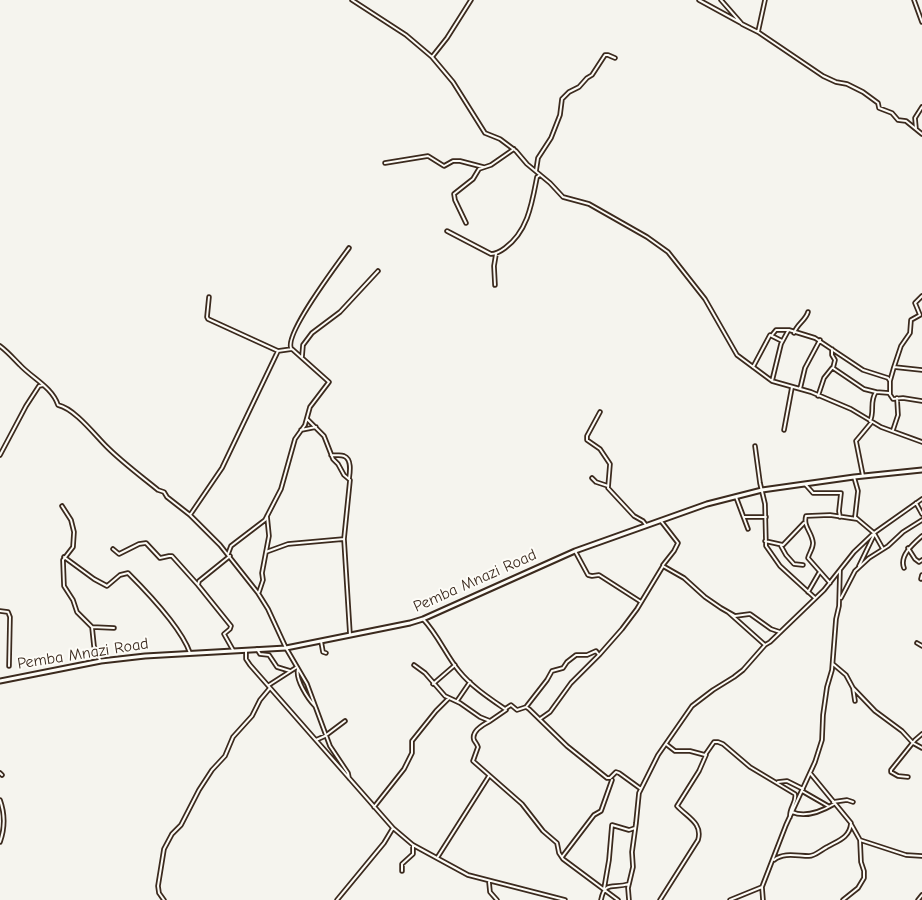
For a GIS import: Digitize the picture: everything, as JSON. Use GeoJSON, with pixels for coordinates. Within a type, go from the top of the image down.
{"type":"FeatureCollection","features":[{"type":"Feature","properties":{"kind":"main road","name":"Pemba Mnazi Road"},"geometry":{"type":"LineString","coordinates":[[0,681],[100,661],[190,653],[286,648],[423,619],[575,551],[660,519],[707,504],[762,490],[922,470]]}},
{"type":"Feature","properties":{"kind":"street"},"geometry":{"type":"LineString","coordinates":[[352,0],[406,34],[432,56],[453,82],[484,133],[500,139],[514,149],[565,198],[589,204],[647,237],[668,252],[705,298],[735,354],[772,381],[851,409],[871,422],[922,442]]}},
{"type":"Feature","properties":{"kind":"street"},"geometry":{"type":"LineString","coordinates":[[432,56],[447,38],[471,0]]}},
{"type":"Feature","properties":{"kind":"street"},"geometry":{"type":"LineString","coordinates":[[699,0],[758,32],[812,70],[836,82],[847,84],[863,92],[878,103],[879,108],[885,109],[898,120],[906,121],[921,132]]}},
{"type":"Feature","properties":{"kind":"street"},"geometry":{"type":"LineString","coordinates":[[721,0],[742,24]]}},
{"type":"Feature","properties":{"kind":"street"},"geometry":{"type":"LineString","coordinates":[[758,32],[765,0]]}},
{"type":"Feature","properties":{"kind":"street"},"geometry":{"type":"LineString","coordinates":[[914,0],[922,22]]}},
{"type":"Feature","properties":{"kind":"street"},"geometry":{"type":"LineString","coordinates":[[536,171],[536,161],[551,138],[560,115],[561,100],[568,92],[579,87],[592,75],[604,55],[615,58]]}},
{"type":"Feature","properties":{"kind":"street"},"geometry":{"type":"LineString","coordinates":[[916,128],[915,118],[922,107]]}},
{"type":"Feature","properties":{"kind":"street"},"geometry":{"type":"LineString","coordinates":[[466,224],[453,195],[473,179],[483,167],[494,163],[514,149]]}},
{"type":"Feature","properties":{"kind":"street"},"geometry":{"type":"LineString","coordinates":[[385,163],[428,156],[444,166],[453,161],[460,161],[483,167]]}},
{"type":"Feature","properties":{"kind":"street"},"geometry":{"type":"LineString","coordinates":[[447,231],[491,254],[496,254],[514,240],[524,225],[537,178],[540,175]]}},
{"type":"Feature","properties":{"kind":"street"},"geometry":{"type":"LineString","coordinates":[[198,585],[229,555],[231,546],[246,533],[262,523],[281,488],[288,468],[292,447],[307,420],[310,407],[329,382],[291,348],[290,342],[296,328],[321,286],[349,248]]}},
{"type":"Feature","properties":{"kind":"street"},"geometry":{"type":"LineString","coordinates":[[495,285],[496,254]]}},
{"type":"Feature","properties":{"kind":"street"},"geometry":{"type":"LineString","coordinates":[[302,357],[303,345],[312,333],[340,312],[378,270]]}},
{"type":"Feature","properties":{"kind":"street"},"geometry":{"type":"LineString","coordinates":[[922,296],[915,303],[920,315],[911,320],[910,330],[901,347],[890,381],[890,394],[893,399],[922,401]]}},
{"type":"Feature","properties":{"kind":"street"},"geometry":{"type":"LineString","coordinates":[[209,297],[208,319],[278,351],[291,348]]}},
{"type":"Feature","properties":{"kind":"street"},"geometry":{"type":"LineString","coordinates":[[794,333],[808,312]]}},
{"type":"Feature","properties":{"kind":"street"},"geometry":{"type":"LineString","coordinates":[[753,367],[769,336],[776,330],[789,330],[820,340],[863,370],[887,378],[890,381]]}},
{"type":"Feature","properties":{"kind":"street"},"geometry":{"type":"LineString","coordinates":[[772,381],[782,341],[789,330]]}},
{"type":"Feature","properties":{"kind":"street"},"geometry":{"type":"LineString","coordinates":[[772,335],[782,341]]}},
{"type":"Feature","properties":{"kind":"street"},"geometry":{"type":"LineString","coordinates":[[800,390],[806,368],[820,340]]}},
{"type":"Feature","properties":{"kind":"street"},"geometry":{"type":"LineString","coordinates":[[0,346],[43,385],[58,405],[72,413],[112,452],[190,515],[229,555],[268,609],[286,648],[298,667],[316,708],[325,736],[348,773],[349,778]]}},
{"type":"Feature","properties":{"kind":"street"},"geometry":{"type":"LineString","coordinates":[[818,396],[824,378],[829,370],[833,368],[835,360],[832,350]]}},
{"type":"Feature","properties":{"kind":"street"},"geometry":{"type":"LineString","coordinates":[[190,515],[222,468],[278,351]]}},
{"type":"Feature","properties":{"kind":"street"},"geometry":{"type":"LineString","coordinates":[[894,367],[922,370]]}},
{"type":"Feature","properties":{"kind":"street"},"geometry":{"type":"LineString","coordinates":[[833,368],[864,389],[890,394]]}},
{"type":"Feature","properties":{"kind":"street"},"geometry":{"type":"LineString","coordinates":[[0,455],[31,397],[38,386],[43,385]]}},
{"type":"Feature","properties":{"kind":"street"},"geometry":{"type":"LineString","coordinates":[[784,430],[792,387]]}},
{"type":"Feature","properties":{"kind":"street"},"geometry":{"type":"LineString","coordinates":[[863,476],[856,441],[871,422],[873,413],[872,400],[876,392]]}},
{"type":"Feature","properties":{"kind":"street"},"geometry":{"type":"LineString","coordinates":[[893,430],[898,415],[897,398]]}},
{"type":"Feature","properties":{"kind":"street"},"geometry":{"type":"LineString","coordinates":[[600,412],[587,439],[592,445],[600,449],[610,464],[608,486]]}},
{"type":"Feature","properties":{"kind":"street"},"geometry":{"type":"LineString","coordinates":[[307,420],[324,436],[330,454],[344,476],[350,479]]}},
{"type":"Feature","properties":{"kind":"street"},"geometry":{"type":"LineString","coordinates":[[302,430],[310,430],[316,427]]}},
{"type":"Feature","properties":{"kind":"street"},"geometry":{"type":"LineString","coordinates":[[755,446],[766,517],[766,546],[774,560],[816,598]]}},
{"type":"Feature","properties":{"kind":"street"},"geometry":{"type":"LineString","coordinates":[[330,454],[344,456],[350,465],[344,539],[350,635]]}},
{"type":"Feature","properties":{"kind":"street"},"geometry":{"type":"LineString","coordinates":[[854,477],[858,491],[855,515],[874,534],[884,549]]}},
{"type":"Feature","properties":{"kind":"street"},"geometry":{"type":"LineString","coordinates":[[592,478],[596,482],[608,486],[634,516],[646,525]]}},
{"type":"Feature","properties":{"kind":"street"},"geometry":{"type":"LineString","coordinates":[[805,484],[813,493],[840,493],[840,517]]}},
{"type":"Feature","properties":{"kind":"street"},"geometry":{"type":"LineString","coordinates":[[736,497],[748,529]]}},
{"type":"Feature","properties":{"kind":"street"},"geometry":{"type":"LineString","coordinates":[[629,900],[639,793],[658,755],[692,706],[739,674],[765,645],[816,598],[854,552],[874,534],[922,499]]}},
{"type":"Feature","properties":{"kind":"street"},"geometry":{"type":"LineString","coordinates":[[916,503],[922,514]]}},
{"type":"Feature","properties":{"kind":"street"},"geometry":{"type":"LineString","coordinates":[[62,506],[72,520],[74,532],[73,547],[64,557],[63,563],[65,588],[77,612],[92,627],[94,646],[100,661]]}},
{"type":"Feature","properties":{"kind":"street"},"geometry":{"type":"LineString","coordinates":[[781,546],[804,523],[806,516],[809,514],[857,519]]}},
{"type":"Feature","properties":{"kind":"street"},"geometry":{"type":"LineString","coordinates":[[258,593],[263,580],[262,573],[269,536],[266,516]]}},
{"type":"Feature","properties":{"kind":"street"},"geometry":{"type":"LineString","coordinates":[[744,517],[766,517]]}},
{"type":"Feature","properties":{"kind":"street"},"geometry":{"type":"LineString","coordinates":[[540,719],[550,712],[571,683],[622,628],[674,551],[678,543],[660,519]]}},
{"type":"Feature","properties":{"kind":"street"},"geometry":{"type":"LineString","coordinates":[[840,600],[858,568],[903,532],[922,520]]}},
{"type":"Feature","properties":{"kind":"street"},"geometry":{"type":"LineString","coordinates":[[804,523],[813,544],[808,558],[830,583]]}},
{"type":"Feature","properties":{"kind":"street"},"geometry":{"type":"LineString","coordinates":[[858,568],[874,534]]}},
{"type":"Feature","properties":{"kind":"street"},"geometry":{"type":"LineString","coordinates":[[904,568],[902,561],[908,548],[922,536]]}},
{"type":"Feature","properties":{"kind":"street"},"geometry":{"type":"LineString","coordinates":[[266,552],[288,544],[344,539]]}},
{"type":"Feature","properties":{"kind":"street"},"geometry":{"type":"LineString","coordinates":[[765,541],[781,546],[794,564],[803,565]]}},
{"type":"Feature","properties":{"kind":"street"},"geometry":{"type":"LineString","coordinates":[[113,549],[119,554],[139,544],[146,543],[160,558],[172,556],[231,626],[231,629],[224,634],[233,650]]}},
{"type":"Feature","properties":{"kind":"street"},"geometry":{"type":"LineString","coordinates":[[908,548],[916,560],[919,562],[922,560]]}},
{"type":"Feature","properties":{"kind":"street"},"geometry":{"type":"LineString","coordinates":[[575,551],[588,575],[599,575],[641,602]]}},
{"type":"Feature","properties":{"kind":"street"},"geometry":{"type":"LineString","coordinates":[[64,557],[107,586],[120,575],[128,573],[166,616],[184,640],[190,653]]}},
{"type":"Feature","properties":{"kind":"street"},"geometry":{"type":"LineString","coordinates":[[664,565],[695,587],[710,601],[738,616],[750,614],[771,629],[780,632]]}},
{"type":"Feature","properties":{"kind":"street"},"geometry":{"type":"LineString","coordinates":[[762,900],[762,887],[822,740],[823,715],[840,600],[840,570]]}},
{"type":"Feature","properties":{"kind":"street"},"geometry":{"type":"LineString","coordinates":[[808,592],[819,572]]}},
{"type":"Feature","properties":{"kind":"street"},"geometry":{"type":"LineString","coordinates":[[921,579],[922,575]]}},
{"type":"Feature","properties":{"kind":"street"},"geometry":{"type":"LineString","coordinates":[[726,610],[765,645]]}},
{"type":"Feature","properties":{"kind":"street"},"geometry":{"type":"LineString","coordinates":[[0,611],[8,612],[10,617],[8,666]]}},
{"type":"Feature","properties":{"kind":"street"},"geometry":{"type":"LineString","coordinates":[[423,619],[436,633],[455,666],[470,682],[505,709],[507,708]]}},
{"type":"Feature","properties":{"kind":"street"},"geometry":{"type":"LineString","coordinates":[[92,627],[114,628]]}},
{"type":"Feature","properties":{"kind":"street"},"geometry":{"type":"LineString","coordinates":[[320,641],[323,652],[326,653]]}},
{"type":"Feature","properties":{"kind":"street"},"geometry":{"type":"LineString","coordinates":[[916,643],[922,646]]}},
{"type":"Feature","properties":{"kind":"street"},"geometry":{"type":"LineString","coordinates":[[256,649],[260,654],[270,655],[277,667],[290,671]]}},
{"type":"Feature","properties":{"kind":"street"},"geometry":{"type":"LineString","coordinates":[[246,650],[246,659],[392,828],[413,845],[468,875],[489,882],[565,900]]}},
{"type":"Feature","properties":{"kind":"street"},"geometry":{"type":"LineString","coordinates":[[599,655],[596,651],[586,655],[577,655],[567,662],[563,668],[552,671],[526,707],[519,710],[511,705],[501,714],[482,725],[475,733],[474,739],[478,747],[473,759],[476,764],[522,804],[544,832],[557,843],[562,857],[618,900]]}},
{"type":"Feature","properties":{"kind":"street"},"geometry":{"type":"LineString","coordinates":[[832,664],[846,675],[853,688],[873,709],[902,731],[913,743],[922,748]]}},
{"type":"Feature","properties":{"kind":"street"},"geometry":{"type":"LineString","coordinates":[[414,665],[449,698],[490,721]]}},
{"type":"Feature","properties":{"kind":"street"},"geometry":{"type":"LineString","coordinates":[[433,684],[455,666]]}},
{"type":"Feature","properties":{"kind":"street"},"geometry":{"type":"LineString","coordinates":[[164,900],[159,893],[158,886],[164,849],[172,834],[181,825],[199,790],[212,770],[225,756],[237,732],[252,716],[270,686],[298,667]]}},
{"type":"Feature","properties":{"kind":"street"},"geometry":{"type":"LineString","coordinates":[[298,667],[297,676],[307,699],[316,708]]}},
{"type":"Feature","properties":{"kind":"street"},"geometry":{"type":"LineString","coordinates":[[457,702],[470,682]]}},
{"type":"Feature","properties":{"kind":"street"},"geometry":{"type":"LineString","coordinates":[[853,688],[855,701]]}},
{"type":"Feature","properties":{"kind":"street"},"geometry":{"type":"LineString","coordinates":[[374,807],[404,769],[412,753],[412,741],[449,698]]}},
{"type":"Feature","properties":{"kind":"street"},"geometry":{"type":"LineString","coordinates":[[526,707],[567,746],[607,778],[610,778],[616,772],[620,773],[641,789]]}},
{"type":"Feature","properties":{"kind":"street"},"geometry":{"type":"LineString","coordinates":[[316,740],[325,736],[345,721]]}},
{"type":"Feature","properties":{"kind":"street"},"geometry":{"type":"LineString","coordinates":[[908,777],[898,776],[891,771],[922,734]]}},
{"type":"Feature","properties":{"kind":"street"},"geometry":{"type":"LineString","coordinates":[[660,900],[698,840],[700,834],[698,826],[677,806],[699,771],[706,754],[714,742],[718,742],[731,750],[750,767],[796,796],[790,810],[790,817]]}},
{"type":"Feature","properties":{"kind":"street"},"geometry":{"type":"LineString","coordinates":[[666,744],[678,752],[690,751],[706,754]]}},
{"type":"Feature","properties":{"kind":"street"},"geometry":{"type":"LineString","coordinates":[[810,773],[851,824],[860,840],[860,862],[864,870],[864,878],[858,888],[843,900]]}},
{"type":"Feature","properties":{"kind":"street"},"geometry":{"type":"LineString","coordinates":[[437,858],[490,775]]}},
{"type":"Feature","properties":{"kind":"street"},"geometry":{"type":"LineString","coordinates":[[562,857],[594,815],[601,811],[612,780]]}},
{"type":"Feature","properties":{"kind":"street"},"geometry":{"type":"LineString","coordinates":[[776,782],[787,781],[829,807]]}},
{"type":"Feature","properties":{"kind":"street"},"geometry":{"type":"LineString","coordinates":[[0,800],[4,810],[4,826],[0,842]]}},
{"type":"Feature","properties":{"kind":"street"},"geometry":{"type":"LineString","coordinates":[[792,812],[800,815],[807,814],[829,807],[833,803],[847,800],[853,802]]}},
{"type":"Feature","properties":{"kind":"street"},"geometry":{"type":"LineString","coordinates":[[773,861],[778,857],[787,855],[812,856],[840,841],[850,829],[851,824]]}},
{"type":"Feature","properties":{"kind":"street"},"geometry":{"type":"LineString","coordinates":[[601,900],[609,860],[612,825],[629,830],[635,828]]}},
{"type":"Feature","properties":{"kind":"street"},"geometry":{"type":"LineString","coordinates":[[337,900],[384,843],[392,828]]}},
{"type":"Feature","properties":{"kind":"street"},"geometry":{"type":"LineString","coordinates":[[860,840],[906,855],[922,856]]}},
{"type":"Feature","properties":{"kind":"street"},"geometry":{"type":"LineString","coordinates":[[402,871],[402,864],[413,854],[413,845]]}},
{"type":"Feature","properties":{"kind":"street"},"geometry":{"type":"LineString","coordinates":[[489,882],[490,892],[497,900]]}},
{"type":"Feature","properties":{"kind":"street"},"geometry":{"type":"LineString","coordinates":[[604,889],[629,884]]}},
{"type":"Feature","properties":{"kind":"street"},"geometry":{"type":"LineString","coordinates":[[730,900],[762,887]]}},
{"type":"Feature","properties":{"kind":"street"},"geometry":{"type":"LineString","coordinates":[[918,900],[922,895]]}}]}
